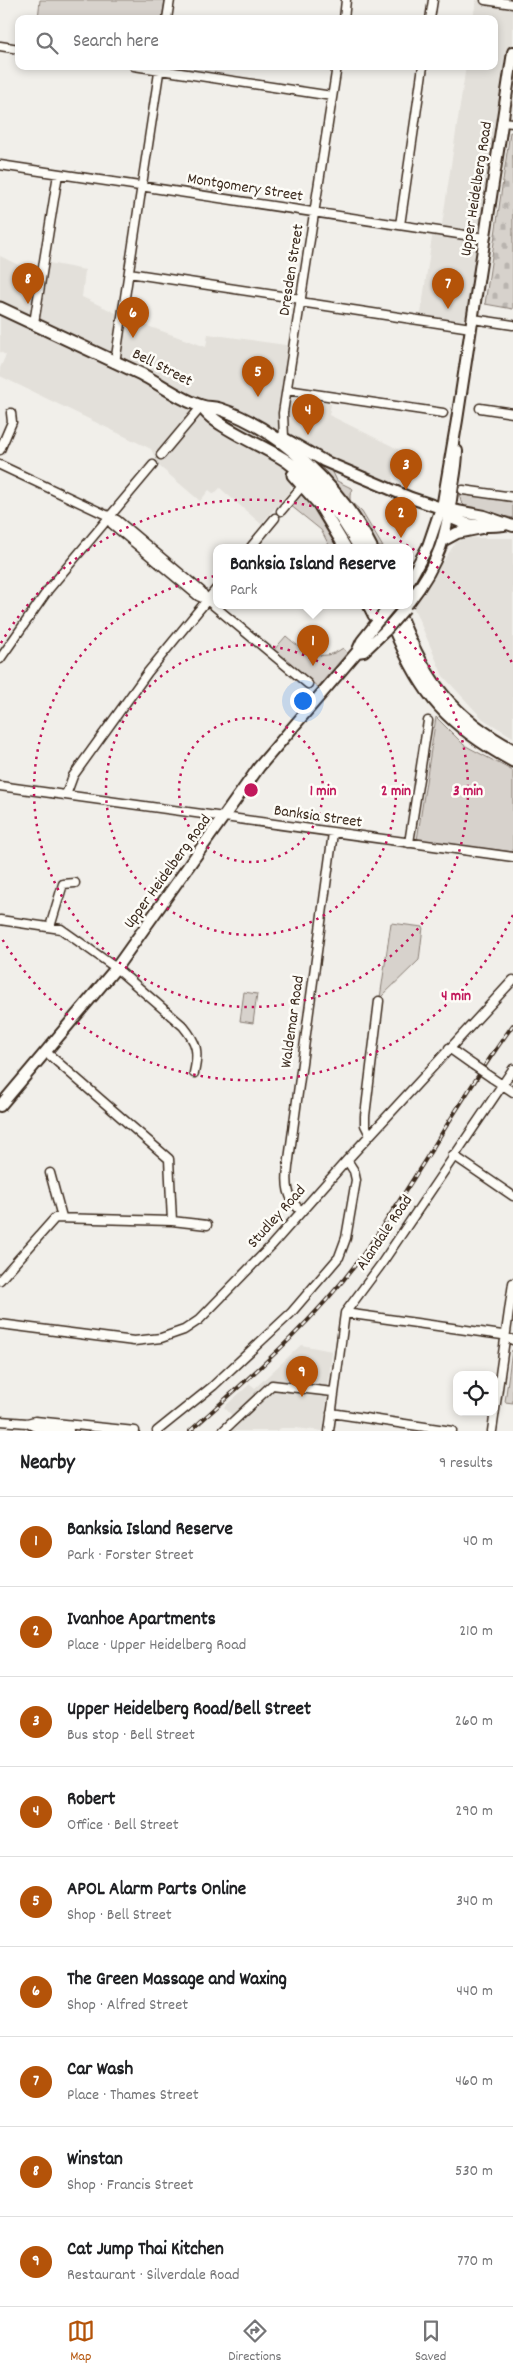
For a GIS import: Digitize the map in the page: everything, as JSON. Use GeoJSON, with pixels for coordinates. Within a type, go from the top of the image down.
{"type":"FeatureCollection","features":[{"type":"Feature","properties":{"kind":"highway","name":"Bell Street"},"geometry":{"type":"LineString","coordinates":[[0,308],[202,406],[219,408],[249,423]]}},
{"type":"Feature","properties":{"kind":"highway","name":"Bell Street"},"geometry":{"type":"LineString","coordinates":[[202,406],[212,419],[261,445]]}},
{"type":"Feature","properties":{"kind":"highway"},"geometry":{"type":"LineString","coordinates":[[249,423],[299,457],[329,486],[356,522],[369,544]]}},
{"type":"Feature","properties":{"kind":"highway"},"geometry":{"type":"LineString","coordinates":[[261,445],[303,485],[328,517],[343,544]]}},
{"type":"Feature","properties":{"kind":"highway"},"geometry":{"type":"LineString","coordinates":[[261,445],[287,461],[314,484],[340,516],[357,544]]}},
{"type":"Feature","properties":{"kind":"highway"},"geometry":{"type":"LineString","coordinates":[[371,609],[374,615],[381,618]]}},
{"type":"Feature","properties":{"kind":"highway"},"geometry":{"type":"LineString","coordinates":[[400,616],[422,665],[446,700],[472,725],[513,750]]}},
{"type":"Feature","properties":{"kind":"highway"},"geometry":{"type":"LineString","coordinates":[[400,616],[411,666],[441,709],[473,738],[513,761]]}},
{"type":"Feature","properties":{"kind":"main road","name":"Upper Heidelberg Road"},"geometry":{"type":"LineString","coordinates":[[413,597],[429,574],[444,540],[446,511],[444,493],[458,420],[485,238],[508,122],[513,52]]}},
{"type":"Feature","properties":{"kind":"main road","name":"Upper Heidelberg Road"},"geometry":{"type":"LineString","coordinates":[[413,574],[458,488],[458,420]]}},
{"type":"Feature","properties":{"kind":"main road","name":"Bell Street"},"geometry":{"type":"LineString","coordinates":[[249,423],[269,430],[332,465],[419,502],[446,511]]}},
{"type":"Feature","properties":{"kind":"main road"},"geometry":{"type":"LineString","coordinates":[[458,488],[465,513]]}},
{"type":"Feature","properties":{"kind":"main road"},"geometry":{"type":"LineString","coordinates":[[419,502],[436,498],[444,493]]}},
{"type":"Feature","properties":{"kind":"main road"},"geometry":{"type":"LineString","coordinates":[[446,511],[484,516],[510,525]]}},
{"type":"Feature","properties":{"kind":"main road"},"geometry":{"type":"LineString","coordinates":[[446,511],[462,522],[492,526]]}},
{"type":"Feature","properties":{"kind":"main road"},"geometry":{"type":"LineString","coordinates":[[444,540],[459,532],[510,525]]}},
{"type":"Feature","properties":{"kind":"main road","name":"Upper Heidelberg Road"},"geometry":{"type":"LineString","coordinates":[[0,1106],[116,968],[260,767],[356,652],[365,637],[388,609]]}},
{"type":"Feature","properties":{"kind":"main road","name":"Upper Heidelberg Road"},"geometry":{"type":"LineString","coordinates":[[356,652],[364,651],[400,616]]}},
{"type":"Feature","properties":{"kind":"main road"},"geometry":{"type":"LineString","coordinates":[[381,618],[400,616]]}},
{"type":"Feature","properties":{"kind":"main road"},"geometry":{"type":"LineString","coordinates":[[365,637],[374,637],[377,640]]}},
{"type":"Feature","properties":{"kind":"street"},"geometry":{"type":"LineString","coordinates":[[168,15],[170,0]]}},
{"type":"Feature","properties":{"kind":"street"},"geometry":{"type":"LineString","coordinates":[[344,15],[346,0]]}},
{"type":"Feature","properties":{"kind":"street"},"geometry":{"type":"LineString","coordinates":[[431,15],[433,0]]}},
{"type":"Feature","properties":{"kind":"street"},"geometry":{"type":"LineString","coordinates":[[485,0],[513,4]]}},
{"type":"Feature","properties":{"kind":"street"},"geometry":{"type":"LineString","coordinates":[[0,46],[15,48]]}},
{"type":"Feature","properties":{"kind":"street"},"geometry":{"type":"LineString","coordinates":[[115,363],[160,70]]}},
{"type":"Feature","properties":{"kind":"street"},"geometry":{"type":"LineString","coordinates":[[172,70],[332,96]]}},
{"type":"Feature","properties":{"kind":"street","name":"Dresden Street"},"geometry":{"type":"LineString","coordinates":[[284,438],[283,419],[287,390],[335,70]]}},
{"type":"Feature","properties":{"kind":"street"},"geometry":{"type":"LineString","coordinates":[[400,225],[422,70]]}},
{"type":"Feature","properties":{"kind":"street","name":"Montgomery Street"},"geometry":{"type":"LineString","coordinates":[[0,165],[485,238]]}},
{"type":"Feature","properties":{"kind":"street"},"geometry":{"type":"LineString","coordinates":[[34,323],[58,174]]}},
{"type":"Feature","properties":{"kind":"street"},"geometry":{"type":"LineString","coordinates":[[129,273],[301,301],[472,323],[513,325]]}},
{"type":"Feature","properties":{"kind":"street"},"geometry":{"type":"LineString","coordinates":[[287,390],[443,414]]}},
{"type":"Feature","properties":{"kind":"street"},"geometry":{"type":"LineString","coordinates":[[161,456],[202,406]]}},
{"type":"Feature","properties":{"kind":"street"},"geometry":{"type":"LineString","coordinates":[[480,408],[513,413]]}},
{"type":"Feature","properties":{"kind":"street"},"geometry":{"type":"LineString","coordinates":[[0,450],[12,422],[11,413]]}},
{"type":"Feature","properties":{"kind":"street"},"geometry":{"type":"LineString","coordinates":[[269,430],[276,427],[283,419]]}},
{"type":"Feature","properties":{"kind":"street"},"geometry":{"type":"LineString","coordinates":[[0,465],[109,518],[112,524],[198,596],[213,605]]}},
{"type":"Feature","properties":{"kind":"street"},"geometry":{"type":"LineString","coordinates":[[0,659],[48,590],[153,465]]}},
{"type":"Feature","properties":{"kind":"street"},"geometry":{"type":"LineString","coordinates":[[281,511],[303,485]]}},
{"type":"Feature","properties":{"kind":"street"},"geometry":{"type":"LineString","coordinates":[[458,488],[513,497]]}},
{"type":"Feature","properties":{"kind":"street"},"geometry":{"type":"LineString","coordinates":[[253,544],[275,518]]}},
{"type":"Feature","properties":{"kind":"street"},"geometry":{"type":"LineString","coordinates":[[66,795],[74,776],[148,672],[213,593]]}},
{"type":"Feature","properties":{"kind":"street"},"geometry":{"type":"LineString","coordinates":[[218,609],[308,684]]}},
{"type":"Feature","properties":{"kind":"street"},"geometry":{"type":"LineString","coordinates":[[409,843],[428,722]]}},
{"type":"Feature","properties":{"kind":"street","name":"Banksia Street"},"geometry":{"type":"LineString","coordinates":[[0,786],[513,857]]}},
{"type":"Feature","properties":{"kind":"street","name":"Waldemar Road"},"geometry":{"type":"LineString","coordinates":[[301,1210],[290,1197],[288,1191],[288,1167],[332,833]]}},
{"type":"Feature","properties":{"kind":"street"},"geometry":{"type":"LineString","coordinates":[[55,880],[63,884],[75,883]]}},
{"type":"Feature","properties":{"kind":"street"},"geometry":{"type":"LineString","coordinates":[[50,927],[63,884]]}},
{"type":"Feature","properties":{"kind":"street"},"geometry":{"type":"LineString","coordinates":[[0,920],[60,929],[116,968],[183,1026],[191,1036],[198,1057],[194,1073]]}},
{"type":"Feature","properties":{"kind":"street","name":"Studley Road"},"geometry":{"type":"LineString","coordinates":[[0,1324],[134,1340],[162,1338],[184,1330],[199,1320],[271,1246],[301,1210],[513,980]]}},
{"type":"Feature","properties":{"kind":"street"},"geometry":{"type":"LineString","coordinates":[[370,1135],[365,1125],[365,1116],[378,1001]]}},
{"type":"Feature","properties":{"kind":"street"},"geometry":{"type":"LineString","coordinates":[[450,1048],[513,1092]]}},
{"type":"Feature","properties":{"kind":"street"},"geometry":{"type":"LineString","coordinates":[[46,1052],[169,1159],[172,1221]]}},
{"type":"Feature","properties":{"kind":"street","name":"Alandale Road"},"geometry":{"type":"LineString","coordinates":[[329,1431],[345,1312],[380,1266],[453,1155],[513,1069]]}},
{"type":"Feature","properties":{"kind":"street"},"geometry":{"type":"LineString","coordinates":[[453,1155],[513,1196]]}},
{"type":"Feature","properties":{"kind":"street"},"geometry":{"type":"LineString","coordinates":[[157,1431],[213,1386],[291,1313],[339,1257],[346,1238],[356,1180],[354,1170],[347,1160]]}},
{"type":"Feature","properties":{"kind":"street"},"geometry":{"type":"LineString","coordinates":[[50,1173],[62,1217]]}},
{"type":"Feature","properties":{"kind":"street"},"geometry":{"type":"LineString","coordinates":[[0,1280],[55,1218],[172,1221],[207,1225]]}},
{"type":"Feature","properties":{"kind":"street"},"geometry":{"type":"LineString","coordinates":[[492,1431],[509,1338],[513,1283]]}},
{"type":"Feature","properties":{"kind":"street"},"geometry":{"type":"LineString","coordinates":[[345,1312],[509,1338]]}},
{"type":"Feature","properties":{"kind":"street"},"geometry":{"type":"LineString","coordinates":[[223,1431],[272,1385],[333,1392]]}},
{"type":"Feature","properties":{"kind":"street"},"geometry":{"type":"LineString","coordinates":[[331,1413],[452,1431]]}},
{"type":"Feature","properties":{"kind":"street"},"geometry":{"type":"LineString","coordinates":[[0,1421],[27,1423],[36,1421],[135,1431]]}},
{"type":"Feature","properties":{"kind":"street"},"geometry":{"type":"LineString","coordinates":[[27,1423],[35,1427],[69,1431]]}},
{"type":"Feature","properties":{"kind":"shaded area"},"geometry":{"type":"Polygon","coordinates":[[[476,0],[513,4],[513,51],[471,328],[420,320],[433,230],[441,231],[465,70],[498,70],[498,15],[474,15],[476,0]]]}},
{"type":"Feature","properties":{"kind":"shaded area"},"geometry":{"type":"Polygon","coordinates":[[[0,256],[41,276],[44,262],[85,270],[82,297],[131,320],[206,347],[208,334],[293,346],[288,390],[295,396],[331,404],[329,415],[398,449],[392,484],[289,437],[291,490],[261,524],[220,488],[214,494],[209,490],[200,501],[159,466],[151,449],[0,376],[0,368],[6,355],[0,352],[0,256]]]}},
{"type":"Feature","properties":{"kind":"shaded area"},"geometry":{"type":"Polygon","coordinates":[[[466,538],[513,538],[513,737],[483,719],[443,676],[413,606],[456,542],[466,538]]]}},
{"type":"Feature","properties":{"kind":"shaded area"},"geometry":{"type":"Polygon","coordinates":[[[301,1345],[332,1351],[323,1431],[281,1428],[277,1431],[232,1431],[231,1429],[237,1421],[224,1407],[250,1384],[255,1388],[301,1345]]]}},
{"type":"Feature","properties":{"kind":"green space"},"geometry":{"type":"Polygon","coordinates":[[[40,0],[165,0],[163,15],[38,15],[40,0]]]}},
{"type":"Feature","properties":{"kind":"green space"},"geometry":{"type":"Polygon","coordinates":[[[510,132],[513,133],[513,309],[485,304],[510,132]]]}},
{"type":"Feature","properties":{"kind":"green space"},"geometry":{"type":"Polygon","coordinates":[[[316,462],[332,470],[337,481],[353,489],[350,501],[362,512],[381,544],[374,544],[314,464],[316,462]]]}},
{"type":"Feature","properties":{"kind":"green space"},"geometry":{"type":"Polygon","coordinates":[[[458,487],[513,499],[513,518],[468,509],[461,502],[458,487]]]}},
{"type":"Feature","properties":{"kind":"green space"},"geometry":{"type":"Polygon","coordinates":[[[305,492],[340,544],[328,544],[321,530],[290,505],[301,493],[305,492]]]}},
{"type":"Feature","properties":{"kind":"green space"},"geometry":{"type":"Polygon","coordinates":[[[286,636],[313,654],[327,655],[343,648],[347,653],[318,687],[273,651],[286,636]]]}},
{"type":"Feature","properties":{"kind":"green space"},"geometry":{"type":"Polygon","coordinates":[[[436,717],[464,745],[513,771],[513,852],[417,840],[436,717]]]}},
{"type":"Feature","properties":{"kind":"green space"},"geometry":{"type":"Polygon","coordinates":[[[391,923],[423,927],[419,960],[380,998],[391,923]]]}},
{"type":"Feature","properties":{"kind":"green space"},"geometry":{"type":"Polygon","coordinates":[[[244,992],[257,994],[253,1023],[240,1021],[244,992]]]}},
{"type":"Feature","properties":{"kind":"green space"},"geometry":{"type":"Polygon","coordinates":[[[513,1351],[513,1403],[505,1402],[513,1351]]]}},
{"type":"Feature","properties":{"kind":"railway"},"geometry":{"type":"LineString","coordinates":[[190,1431],[281,1348],[343,1280],[382,1228],[474,1082],[513,1025]]}},
{"type":"Feature","properties":{"kind":"place","name":"Winstan"},"geometry":{"type":"Point","coordinates":[28,304]}},
{"type":"Feature","properties":{"kind":"place","name":"Car Wash"},"geometry":{"type":"Point","coordinates":[448,309]}},
{"type":"Feature","properties":{"kind":"place","name":"The Green Massage and Waxing"},"geometry":{"type":"Point","coordinates":[133,338]}},
{"type":"Feature","properties":{"kind":"place","name":"APOL Alarm Parts Online"},"geometry":{"type":"Point","coordinates":[258,397]}},
{"type":"Feature","properties":{"kind":"place","name":"Robert"},"geometry":{"type":"Point","coordinates":[308,435]}},
{"type":"Feature","properties":{"kind":"place","name":"Upper Heidelberg Road/Bell Street"},"geometry":{"type":"Point","coordinates":[406,490]}},
{"type":"Feature","properties":{"kind":"place","name":"Ivanhoe Apartments"},"geometry":{"type":"Point","coordinates":[401,538]}},
{"type":"Feature","properties":{"kind":"place","name":"Banksia Island Reserve"},"geometry":{"type":"Point","coordinates":[313,666]}},
{"type":"Feature","properties":{"kind":"place","name":"Cat Jump Thai Kitchen"},"geometry":{"type":"Point","coordinates":[302,1397]}}]}
